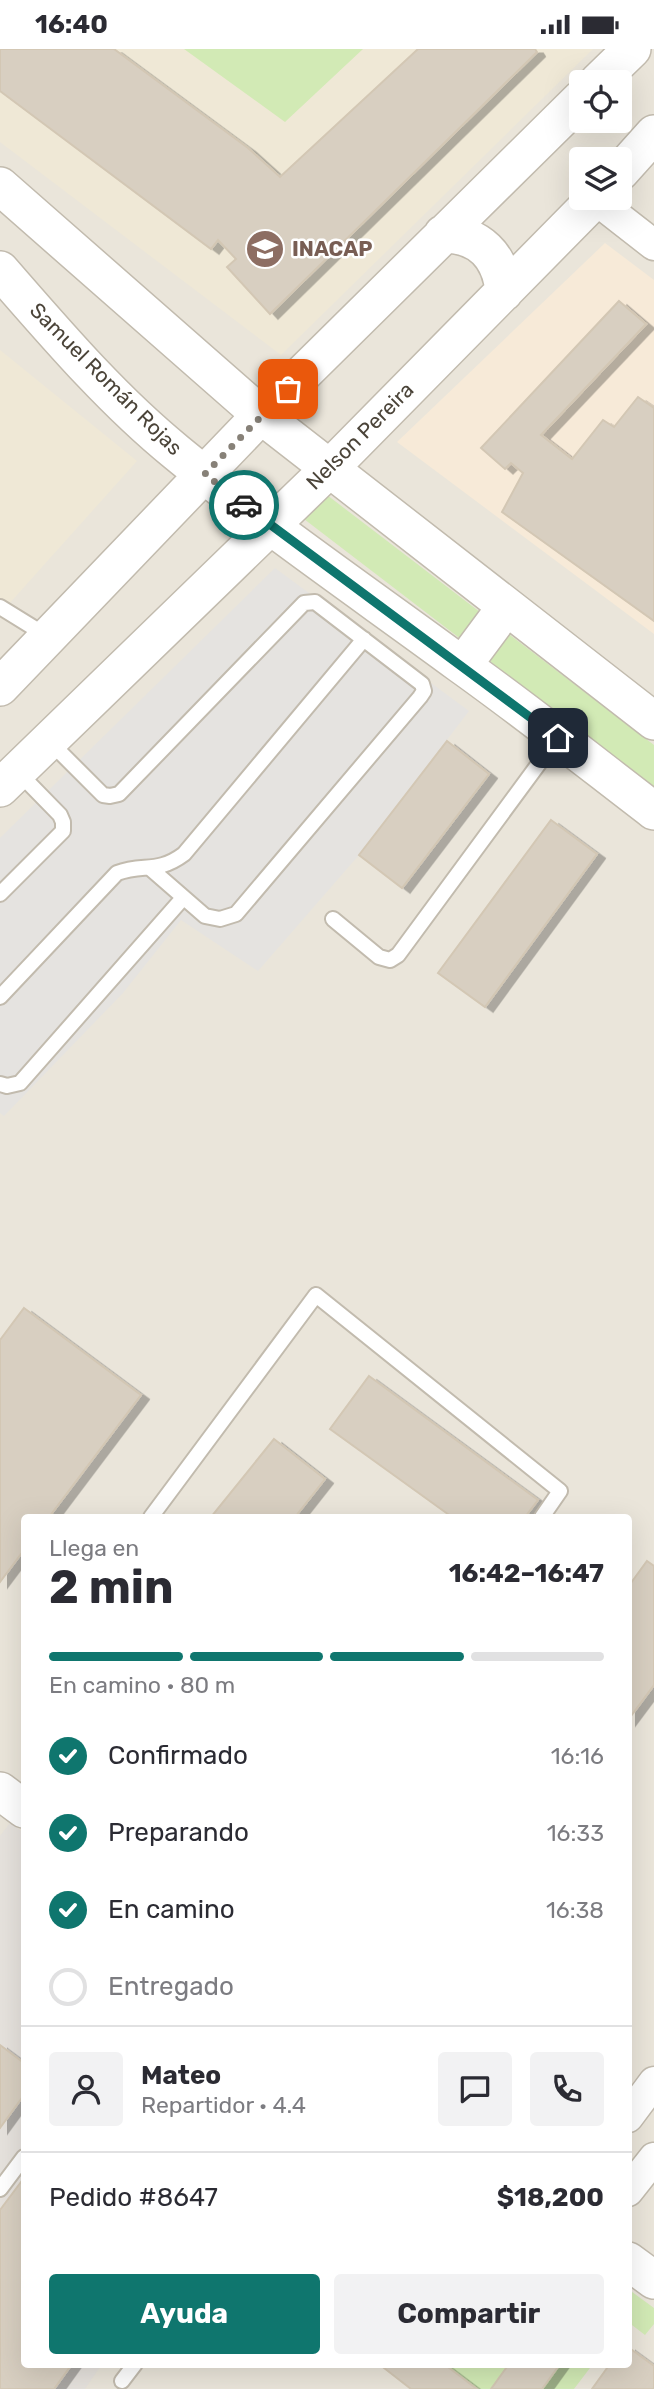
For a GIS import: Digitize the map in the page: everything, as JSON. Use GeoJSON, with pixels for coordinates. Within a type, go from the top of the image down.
{"type":"FeatureCollection","features":[{"type":"Feature","properties":{"kind":"street"},"geometry":{"type":"LineString","coordinates":[[610,70],[632,49]]}},
{"type":"Feature","properties":{"kind":"street"},"geometry":{"type":"LineString","coordinates":[[0,687],[261,415],[569,111]]}},
{"type":"Feature","properties":{"kind":"street"},"geometry":{"type":"LineString","coordinates":[[632,159],[654,134]]}},
{"type":"Feature","properties":{"kind":"street"},"geometry":{"type":"LineString","coordinates":[[0,186],[261,415],[654,721]]}},
{"type":"Feature","properties":{"kind":"street","name":"Nelson Pereira"},"geometry":{"type":"LineString","coordinates":[[12,786],[48,740],[328,469],[584,210]]}},
{"type":"Feature","properties":{"kind":"street"},"geometry":{"type":"LineString","coordinates":[[609,210],[654,245]]}},
{"type":"Feature","properties":{"kind":"street"},"geometry":{"type":"LineString","coordinates":[[443,234],[468,238],[489,251],[503,277],[504,292]]}},
{"type":"Feature","properties":{"kind":"street","name":"Samuel Román Rojas"},"geometry":{"type":"LineString","coordinates":[[0,270],[113,393],[175,451],[269,525],[463,665],[654,811]]}},
{"type":"Feature","properties":{"kind":"street"},"geometry":{"type":"LineString","coordinates":[[463,665],[506,607]]}},
{"type":"Feature","properties":{"kind":"street"},"geometry":{"type":"LineString","coordinates":[[0,1791],[21,1807]]}},
{"type":"Feature","properties":{"kind":"street"},"geometry":{"type":"LineString","coordinates":[[632,2111],[654,2083]]}},
{"type":"Feature","properties":{"kind":"street"},"geometry":{"type":"LineString","coordinates":[[632,2186],[654,2158]]}},
{"type":"Feature","properties":{"kind":"street"},"geometry":{"type":"LineString","coordinates":[[632,2264],[654,2280]]}},
{"type":"Feature","properties":{"kind":"lane"},"geometry":{"type":"LineString","coordinates":[[48,740],[103,795],[119,794],[304,603],[315,602],[422,684],[424,691],[421,697],[236,914],[220,919],[205,916],[151,869]]}},
{"type":"Feature","properties":{"kind":"lane"},"geometry":{"type":"LineString","coordinates":[[0,607],[48,637]]}},
{"type":"Feature","properties":{"kind":"lane"},"geometry":{"type":"LineString","coordinates":[[0,997],[117,873],[130,868],[151,869],[171,864],[184,854],[364,639]]}},
{"type":"Feature","properties":{"kind":"lane"},"geometry":{"type":"LineString","coordinates":[[333,919],[379,957],[390,960],[398,955],[558,738]]}},
{"type":"Feature","properties":{"kind":"lane"},"geometry":{"type":"LineString","coordinates":[[0,894],[63,831],[60,815],[12,786]]}},
{"type":"Feature","properties":{"kind":"lane"},"geometry":{"type":"LineString","coordinates":[[0,1084],[7,1086],[20,1083],[183,898]]}},
{"type":"Feature","properties":{"kind":"lane"},"geometry":{"type":"LineString","coordinates":[[153,1514],[316,1295],[560,1492],[544,1514]]}},
{"type":"Feature","properties":{"kind":"lane"},"geometry":{"type":"LineString","coordinates":[[0,2189],[21,2161]]}},
{"type":"Feature","properties":{"kind":"lane"},"geometry":{"type":"LineString","coordinates":[[122,2381],[132,2368]]}},
{"type":"Feature","properties":{"kind":"shaded area"},"geometry":{"type":"Polygon","coordinates":[[[0,49],[654,49],[654,2389],[0,2389],[0,49]]]}},
{"type":"Feature","properties":{"kind":"shaded area","name":"INACAP"},"geometry":{"type":"Polygon","coordinates":[[[0,49],[593,49],[281,355],[0,142],[0,49]]]}},
{"type":"Feature","properties":{"kind":"shaded area"},"geometry":{"type":"Polygon","coordinates":[[[605,243],[654,280],[654,634],[397,442],[605,243]]]}},
{"type":"Feature","properties":{"kind":"shaded area"},"geometry":{"type":"Polygon","coordinates":[[[0,350],[137,461],[8,605],[0,599],[0,350]]]}},
{"type":"Feature","properties":{"kind":"shaded area"},"geometry":{"type":"Polygon","coordinates":[[[275,568],[469,711],[359,855],[258,971],[181,920],[123,993],[4,1116],[0,1113],[0,838],[275,568]]]}},
{"type":"Feature","properties":{"kind":"shaded area"},"geometry":{"type":"Polygon","coordinates":[[[10,1823],[21,1831],[21,2368],[99,2368],[85,2389],[0,2389],[0,1836],[10,1823]]]}},
{"type":"Feature","properties":{"kind":"green space"},"geometry":{"type":"Polygon","coordinates":[[[184,49],[363,49],[285,122],[184,49]]]}},
{"type":"Feature","properties":{"kind":"green space"},"geometry":{"type":"Polygon","coordinates":[[[327,495],[654,745],[654,787],[304,519],[327,495]]]}},
{"type":"Feature","properties":{"kind":"green space"},"geometry":{"type":"Polygon","coordinates":[[[632,2292],[654,2308],[654,2324],[645,2335],[632,2325],[632,2292]]]}},
{"type":"Feature","properties":{"kind":"green space"},"geometry":{"type":"Polygon","coordinates":[[[449,2368],[506,2368],[491,2389],[477,2389],[449,2368]]]}},
{"type":"Feature","properties":{"kind":"green space"},"geometry":{"type":"Polygon","coordinates":[[[557,2368],[590,2368],[574,2389],[542,2389],[557,2368]]]}},
{"type":"Feature","properties":{"kind":"building"},"geometry":{"type":"Polygon","coordinates":[[[0,49],[114,49],[248,148],[280,177],[418,49],[535,49],[537,52],[270,314],[227,267],[236,259],[218,240],[211,249],[0,91],[0,49]]]}},
{"type":"Feature","properties":{"kind":"building"},"geometry":{"type":"Polygon","coordinates":[[[619,301],[646,324],[541,435],[572,459],[603,420],[614,427],[638,397],[654,408],[654,621],[502,512],[523,473],[511,463],[505,469],[481,448],[619,301]]]}},
{"type":"Feature","properties":{"kind":"building"},"geometry":{"type":"Polygon","coordinates":[[[447,741],[489,774],[402,888],[359,855],[447,741]]]}},
{"type":"Feature","properties":{"kind":"building"},"geometry":{"type":"Polygon","coordinates":[[[551,820],[597,854],[485,1007],[438,973],[551,820]]]}},
{"type":"Feature","properties":{"kind":"building"},"geometry":{"type":"Polygon","coordinates":[[[24,1308],[141,1395],[51,1514],[21,1514],[21,1554],[0,1582],[0,1340],[24,1308]]]}},
{"type":"Feature","properties":{"kind":"building"},"geometry":{"type":"Polygon","coordinates":[[[369,1376],[538,1500],[527,1514],[448,1514],[330,1429],[369,1376]]]}},
{"type":"Feature","properties":{"kind":"building"},"geometry":{"type":"Polygon","coordinates":[[[274,1439],[325,1479],[297,1514],[213,1514],[274,1439]]]}},
{"type":"Feature","properties":{"kind":"building"},"geometry":{"type":"Polygon","coordinates":[[[647,1561],[654,1566],[654,1685],[632,1715],[632,1582],[647,1561]]]}},
{"type":"Feature","properties":{"kind":"building"},"geometry":{"type":"Polygon","coordinates":[[[0,2045],[21,2061],[21,2099],[0,2128],[0,2045]]]}},
{"type":"Feature","properties":{"kind":"building"},"geometry":{"type":"Polygon","coordinates":[[[21,2182],[21,2368],[69,2368],[54,2389],[0,2389],[0,2210],[21,2182]]]}},
{"type":"Feature","properties":{"kind":"building"},"geometry":{"type":"Polygon","coordinates":[[[632,2350],[654,2366],[654,2389],[592,2389],[607,2368],[632,2368],[632,2350]]]}},
{"type":"Feature","properties":{"kind":"building"},"geometry":{"type":"Polygon","coordinates":[[[384,2368],[449,2368],[477,2389],[411,2389],[384,2368]]]}},
{"type":"Feature","properties":{"kind":"building"},"geometry":{"type":"Polygon","coordinates":[[[506,2368],[557,2368],[542,2389],[491,2389],[506,2368]]]}},
{"type":"Feature","properties":{"kind":"way so far"},"geometry":{"type":"LineString","coordinates":[[244,505],[205,474],[288,389]]}},
{"type":"Feature","properties":{"kind":"place","name":"INACAP"},"geometry":{"type":"Point","coordinates":[265,249]}},
{"type":"Feature","properties":{"kind":"route"},"geometry":{"type":"LineString","coordinates":[[244,505],[558,738]]}}]}
